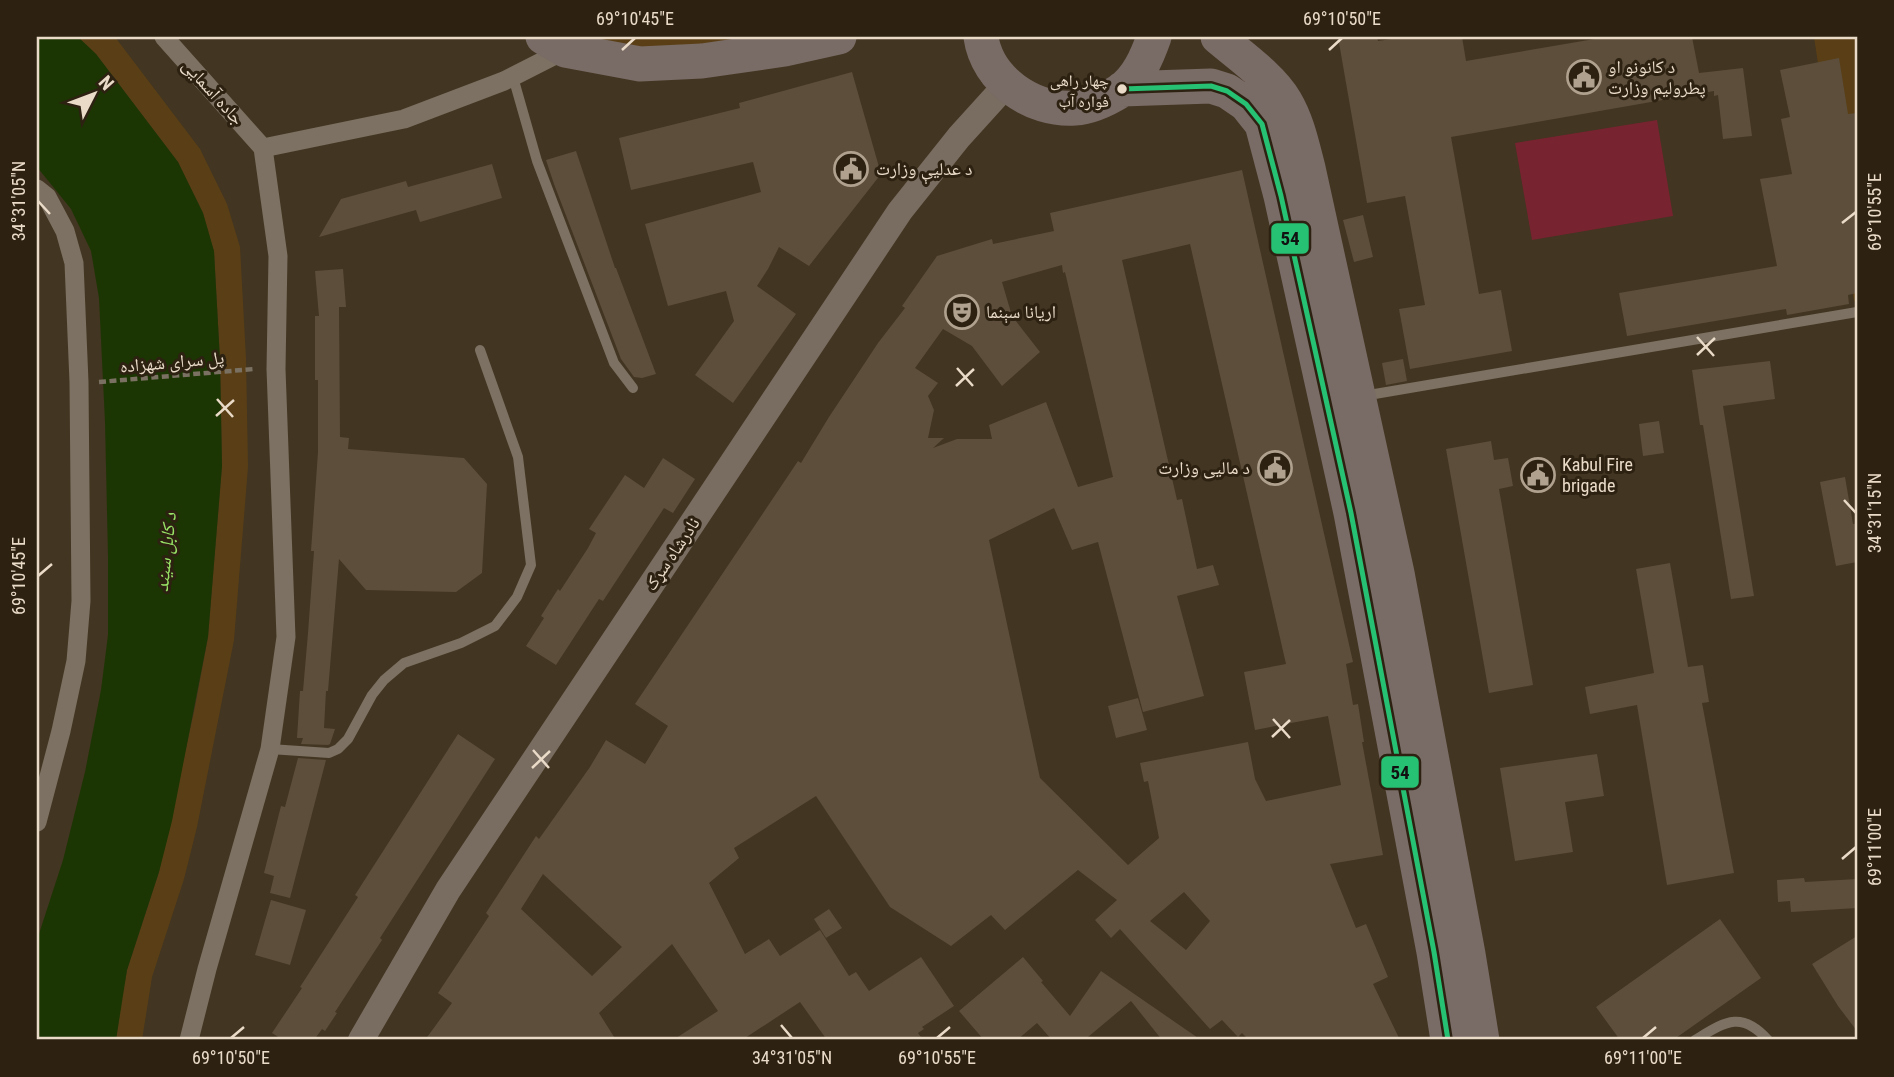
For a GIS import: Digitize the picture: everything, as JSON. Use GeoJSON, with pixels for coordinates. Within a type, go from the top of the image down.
{"type":"FeatureCollection","features":[{"type":"Feature","properties":{"kind":"highway"},"geometry":{"type":"LineString","coordinates":[[554,43],[640,64],[690,62],[839,37]]}},
{"type":"Feature","properties":{"kind":"highway"},"geometry":{"type":"LineString","coordinates":[[981,37],[992,67],[1007,84],[1027,99],[1051,107],[1076,108],[1100,102],[1122,89],[1137,74],[1148,56],[1154,37]]}},
{"type":"Feature","properties":{"kind":"highway"},"geometry":{"type":"LineString","coordinates":[[1218,37],[1272,84],[1284,99],[1296,124],[1308,168],[1397,573],[1482,1040]]}},
{"type":"Feature","properties":{"kind":"highway"},"geometry":{"type":"LineString","coordinates":[[1122,89],[1210,86],[1227,92],[1246,104],[1262,124],[1281,196],[1351,513],[1434,952],[1448,1040]]}},
{"type":"Feature","properties":{"kind":"street","name":"جاده آسمایی"},"geometry":{"type":"LineString","coordinates":[[164,37],[262,148]]}},
{"type":"Feature","properties":{"kind":"street"},"geometry":{"type":"LineString","coordinates":[[189,1040],[270,749],[286,637],[276,369],[278,256],[262,148],[404,119],[513,77],[554,43]]}},
{"type":"Feature","properties":{"kind":"street","name":"نادرشاه سړک"},"geometry":{"type":"LineString","coordinates":[[361,1040],[448,890],[900,211],[959,137],[1007,84]]}},
{"type":"Feature","properties":{"kind":"street"},"geometry":{"type":"LineString","coordinates":[[37,189],[47,197],[65,231],[74,263],[79,382],[81,587],[76,661],[37,822]]}},
{"type":"Feature","properties":{"kind":"lane"},"geometry":{"type":"LineString","coordinates":[[513,77],[537,161],[614,363],[633,388]]}},
{"type":"Feature","properties":{"kind":"lane"},"geometry":{"type":"LineString","coordinates":[[1359,396],[1857,312]]}},
{"type":"Feature","properties":{"kind":"lane"},"geometry":{"type":"LineString","coordinates":[[270,749],[329,754],[338,749],[348,739],[372,695],[394,671],[404,663],[461,643],[495,626],[517,597],[531,565],[518,457],[480,350]]}},
{"type":"Feature","properties":{"kind":"lane"},"geometry":{"type":"LineString","coordinates":[[1695,1040],[1731,1021],[1746,1023],[1759,1030],[1768,1040]]}},
{"type":"Feature","properties":{"kind":"path","name":"پل سرای شهزاده"},"geometry":{"type":"LineString","coordinates":[[96,382],[251,370]]}},
{"type":"Feature","properties":{"kind":"shaded area"},"geometry":{"type":"Polygon","coordinates":[[[78,37],[115,37],[200,149],[227,204],[240,247],[248,467],[234,640],[197,827],[184,879],[152,977],[142,1040],[116,1040],[122,997],[127,970],[159,872],[208,637],[222,466],[214,252],[203,213],[178,162],[96,54],[78,37]]]}},
{"type":"Feature","properties":{"kind":"shaded area"},"geometry":{"type":"Polygon","coordinates":[[[543,37],[839,37],[702,61],[543,37]]]}},
{"type":"Feature","properties":{"kind":"shaded area"},"geometry":{"type":"Polygon","coordinates":[[[1814,37],[1857,37],[1857,301],[1854,301],[1814,37]]]}},
{"type":"Feature","properties":{"kind":"shaded area"},"geometry":{"type":"Polygon","coordinates":[[[1657,120],[1673,216],[1532,240],[1515,143],[1657,120]]]}},
{"type":"Feature","properties":{"kind":"water","name":"د کابل سيند"},"geometry":{"type":"Polygon","coordinates":[[[37,37],[78,37],[96,54],[178,162],[203,213],[214,251],[222,466],[208,637],[172,821],[159,872],[127,970],[116,1040],[37,1040],[37,940],[63,860],[85,772],[101,690],[108,635],[108,556],[99,298],[91,251],[71,209],[37,167],[37,37]]]}},
{"type":"Feature","properties":{"kind":"building"},"geometry":{"type":"Polygon","coordinates":[[[1338,37],[1377,37],[1378,41],[1405,37],[1462,37],[1466,61],[1606,37],[1692,37],[1699,73],[1743,68],[1752,136],[1723,139],[1718,95],[1714,96],[1714,91],[1451,137],[1479,294],[1501,290],[1512,351],[1410,369],[1399,309],[1425,305],[1405,196],[1367,203],[1338,37]]]}},
{"type":"Feature","properties":{"kind":"building"},"geometry":{"type":"Polygon","coordinates":[[[1839,58],[1848,114],[1857,113],[1857,293],[1848,295],[1849,304],[1787,315],[1786,309],[1627,336],[1619,293],[1777,266],[1760,179],[1792,174],[1781,119],[1790,117],[1780,70],[1839,58]]]}},
{"type":"Feature","properties":{"kind":"building"},"geometry":{"type":"Polygon","coordinates":[[[852,72],[881,174],[809,266],[779,247],[757,286],[796,314],[733,403],[695,375],[734,321],[726,291],[668,306],[645,224],[761,192],[753,162],[631,190],[619,138],[740,108],[739,103],[852,72]]]}},
{"type":"Feature","properties":{"kind":"building"},"geometry":{"type":"Polygon","coordinates":[[[576,151],[615,268],[656,374],[634,377],[621,359],[554,184],[546,160],[576,151]]]}},
{"type":"Feature","properties":{"kind":"building"},"geometry":{"type":"Polygon","coordinates":[[[492,164],[502,198],[420,222],[416,210],[319,237],[341,199],[406,181],[408,187],[492,164]]]}},
{"type":"Feature","properties":{"kind":"building"},"geometry":{"type":"Polygon","coordinates":[[[1242,170],[1353,662],[1346,664],[1353,705],[1358,704],[1362,742],[1383,855],[1330,864],[1356,928],[1366,924],[1388,977],[1373,984],[1400,1040],[1249,1040],[1242,1033],[1238,1037],[1222,1020],[1210,1029],[1120,929],[1111,938],[1095,920],[1117,900],[1078,870],[1005,930],[991,915],[951,946],[890,907],[816,796],[734,848],[739,858],[709,883],[745,954],[769,939],[780,956],[820,930],[849,976],[856,972],[869,991],[921,957],[954,1006],[922,1027],[924,1029],[918,1033],[923,1040],[827,1040],[800,1002],[742,1040],[673,1040],[718,1011],[672,944],[599,1013],[616,1040],[425,1040],[452,1003],[438,993],[489,916],[486,913],[536,836],[539,839],[606,740],[645,764],[668,726],[635,704],[798,461],[801,463],[937,256],[992,239],[993,244],[1054,231],[1050,213],[1242,170]],[[1190,244],[1122,260],[1177,500],[1182,499],[1197,569],[1213,565],[1219,585],[1177,596],[1204,696],[1143,712],[1098,542],[1072,550],[1054,508],[989,540],[1040,778],[1128,865],[1159,838],[1148,781],[1144,782],[1140,763],[1248,742],[1255,779],[1266,801],[1341,785],[1328,716],[1255,730],[1244,672],[1286,664],[1190,244]],[[1062,265],[1002,282],[1012,316],[1040,352],[1002,386],[972,346],[943,329],[915,368],[938,383],[928,396],[934,410],[928,438],[944,438],[933,448],[957,439],[992,439],[989,425],[1046,402],[1078,487],[1113,477],[1062,265]],[[543,874],[521,909],[592,976],[622,947],[543,874]],[[1184,892],[1150,921],[1186,950],[1210,921],[1184,892]]]}},
{"type":"Feature","properties":{"kind":"building"},"geometry":{"type":"Polygon","coordinates":[[[1363,215],[1373,257],[1354,262],[1343,220],[1363,215]]]}},
{"type":"Feature","properties":{"kind":"building"},"geometry":{"type":"Polygon","coordinates":[[[343,269],[346,307],[339,307],[340,437],[349,438],[348,449],[464,458],[487,484],[482,573],[456,592],[366,590],[339,559],[324,728],[335,729],[328,745],[301,744],[303,738],[297,738],[308,633],[318,452],[315,316],[319,316],[315,271],[343,269]]]}},
{"type":"Feature","properties":{"kind":"building"},"geometry":{"type":"Polygon","coordinates":[[[1403,359],[1407,381],[1386,385],[1382,363],[1403,359]]]}},
{"type":"Feature","properties":{"kind":"building"},"geometry":{"type":"Polygon","coordinates":[[[1770,361],[1775,399],[1723,406],[1754,596],[1731,599],[1692,370],[1770,361]]]}},
{"type":"Feature","properties":{"kind":"building"},"geometry":{"type":"Polygon","coordinates":[[[1659,421],[1664,453],[1643,456],[1639,424],[1659,421]]]}},
{"type":"Feature","properties":{"kind":"building"},"geometry":{"type":"Polygon","coordinates":[[[1491,441],[1494,460],[1508,458],[1513,486],[1499,489],[1533,685],[1489,693],[1446,449],[1491,441]]]}},
{"type":"Feature","properties":{"kind":"building"},"geometry":{"type":"Polygon","coordinates":[[[663,458],[695,479],[673,513],[664,508],[603,601],[599,599],[556,665],[526,646],[544,618],[541,616],[588,548],[596,533],[589,529],[625,475],[644,488],[663,458]]]}},
{"type":"Feature","properties":{"kind":"building"},"geometry":{"type":"Polygon","coordinates":[[[1845,477],[1853,524],[1857,523],[1857,562],[1836,566],[1820,482],[1845,477]]]}},
{"type":"Feature","properties":{"kind":"building"},"geometry":{"type":"Polygon","coordinates":[[[1670,563],[1688,667],[1703,665],[1709,702],[1702,703],[1734,873],[1667,885],[1637,705],[1590,714],[1585,687],[1654,673],[1636,569],[1670,563]]]}},
{"type":"Feature","properties":{"kind":"building"},"geometry":{"type":"Polygon","coordinates":[[[1138,698],[1147,730],[1116,738],[1108,706],[1138,698]]]}},
{"type":"Feature","properties":{"kind":"building"},"geometry":{"type":"Polygon","coordinates":[[[458,734],[495,759],[380,938],[382,940],[325,1031],[322,1029],[314,1040],[283,1040],[272,1033],[358,897],[355,895],[458,734]]]}},
{"type":"Feature","properties":{"kind":"building"},"geometry":{"type":"Polygon","coordinates":[[[1597,754],[1604,796],[1565,802],[1573,852],[1515,861],[1500,768],[1597,754]]]}},
{"type":"Feature","properties":{"kind":"building"},"geometry":{"type":"Polygon","coordinates":[[[298,758],[326,760],[290,898],[270,893],[274,876],[264,873],[281,806],[285,807],[298,758]]]}},
{"type":"Feature","properties":{"kind":"building"},"geometry":{"type":"Polygon","coordinates":[[[1804,878],[1805,882],[1857,879],[1857,908],[1791,912],[1790,901],[1778,902],[1777,880],[1804,878]]]}},
{"type":"Feature","properties":{"kind":"building"},"geometry":{"type":"Polygon","coordinates":[[[271,900],[306,910],[290,965],[255,955],[271,900]]]}},
{"type":"Feature","properties":{"kind":"building"},"geometry":{"type":"Polygon","coordinates":[[[829,909],[842,928],[826,938],[814,919],[829,909]]]}},
{"type":"Feature","properties":{"kind":"building"},"geometry":{"type":"Polygon","coordinates":[[[1720,919],[1761,978],[1673,1040],[1620,1040],[1596,1007],[1720,919]]]}},
{"type":"Feature","properties":{"kind":"building"},"geometry":{"type":"Polygon","coordinates":[[[1857,936],[1857,1031],[1812,964],[1857,936]]]}},
{"type":"Feature","properties":{"kind":"building"},"geometry":{"type":"Polygon","coordinates":[[[1023,957],[1070,1016],[1101,971],[1201,1040],[1162,1040],[1131,1001],[1088,1037],[1091,1040],[1052,1040],[1037,1023],[1017,1040],[984,1040],[959,1011],[1023,957]]]}},
{"type":"Feature","properties":{"kind":"transit line","name":"54"},"geometry":{"type":"LineString","coordinates":[[1122,89],[1211,86],[1227,91],[1246,104],[1262,124],[1281,196],[1351,513],[1434,952],[1448,1040]]}},
{"type":"Feature","properties":{"kind":"place","name":"د کانونو او پطرولیم وزارت"},"geometry":{"type":"Point","coordinates":[1584,77]}},
{"type":"Feature","properties":{"kind":"place","name":"چهار راهی فواره آب"},"geometry":{"type":"Point","coordinates":[1122,89]}},
{"type":"Feature","properties":{"kind":"place","name":"د عدلیې وزارت"},"geometry":{"type":"Point","coordinates":[851,169]}},
{"type":"Feature","properties":{"kind":"place","name":"اريانا سېنما"},"geometry":{"type":"Point","coordinates":[962,312]}},
{"type":"Feature","properties":{"kind":"place","name":"د مالیی وزارت"},"geometry":{"type":"Point","coordinates":[1275,468]}},
{"type":"Feature","properties":{"kind":"place","name":"Kabul Fire brigade"},"geometry":{"type":"Point","coordinates":[1538,475]}}]}
